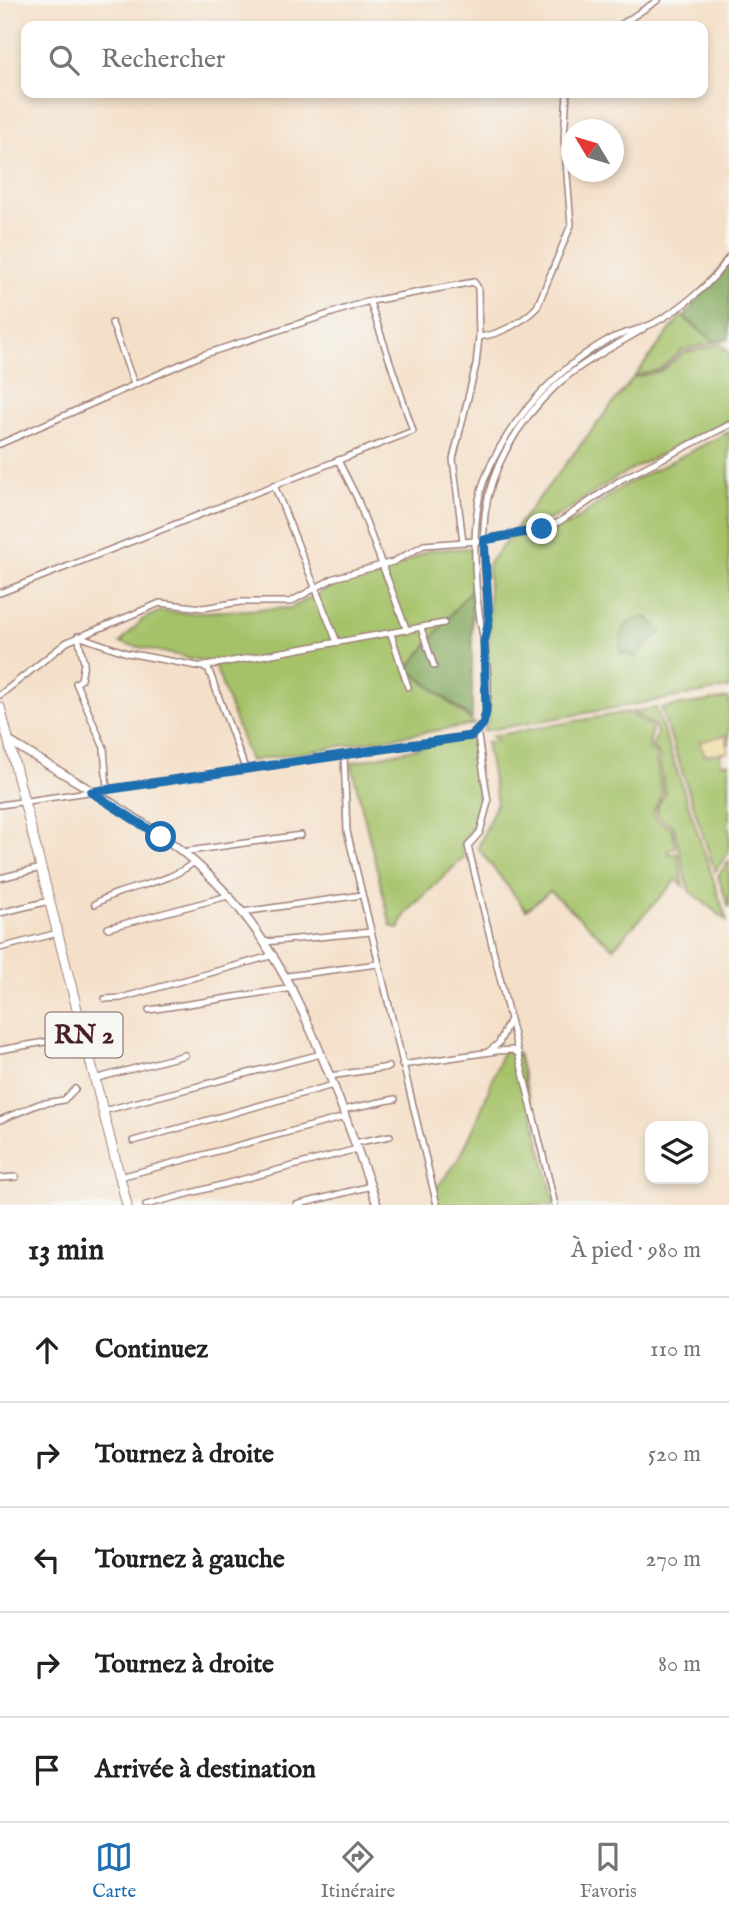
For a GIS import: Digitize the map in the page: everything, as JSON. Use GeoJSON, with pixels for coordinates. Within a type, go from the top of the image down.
{"type":"FeatureCollection","features":[{"type":"Feature","properties":{"kind":"highway","name":"RN 2"},"geometry":{"type":"LineString","coordinates":[[0,707],[5,736],[25,803],[127,1205]]}},
{"type":"Feature","properties":{"kind":"street"},"geometry":{"type":"LineString","coordinates":[[626,21],[657,0]]}},
{"type":"Feature","properties":{"kind":"street"},"geometry":{"type":"LineString","coordinates":[[480,337],[491,335],[528,318],[537,307],[570,225],[564,137],[568,98]]}},
{"type":"Feature","properties":{"kind":"street"},"geometry":{"type":"LineString","coordinates":[[480,540],[485,502],[492,480],[506,448],[537,406],[559,383],[654,323],[716,278],[729,257]]}},
{"type":"Feature","properties":{"kind":"street"},"geometry":{"type":"LineString","coordinates":[[0,444],[202,355],[370,302],[474,282],[478,288],[480,337],[476,365],[453,459],[463,542]]}},
{"type":"Feature","properties":{"kind":"street"},"geometry":{"type":"LineString","coordinates":[[0,593],[413,431],[370,302]]}},
{"type":"Feature","properties":{"kind":"street"},"geometry":{"type":"LineString","coordinates":[[112,323],[134,384]]}},
{"type":"Feature","properties":{"kind":"street"},"geometry":{"type":"LineString","coordinates":[[0,805],[460,738],[477,730],[483,724],[486,712],[484,642],[477,578],[484,483],[497,453],[543,391],[562,372],[605,341],[654,323]]}},
{"type":"Feature","properties":{"kind":"street"},"geometry":{"type":"LineString","coordinates":[[0,695],[56,649],[78,636],[160,603],[203,608],[240,602],[290,602],[334,578],[382,565],[424,545],[480,540],[542,529],[559,522],[622,479],[729,425]]}},
{"type":"Feature","properties":{"kind":"street"},"geometry":{"type":"LineString","coordinates":[[338,460],[357,498],[407,631]]}},
{"type":"Feature","properties":{"kind":"street"},"geometry":{"type":"LineString","coordinates":[[274,485],[337,642]]}},
{"type":"Feature","properties":{"kind":"street"},"geometry":{"type":"LineString","coordinates":[[78,636],[127,653],[205,666],[444,623]]}},
{"type":"Feature","properties":{"kind":"street"},"geometry":{"type":"LineString","coordinates":[[421,628],[434,666]]}},
{"type":"Feature","properties":{"kind":"street"},"geometry":{"type":"LineString","coordinates":[[391,634],[408,687]]}},
{"type":"Feature","properties":{"kind":"street"},"geometry":{"type":"LineString","coordinates":[[78,636],[84,663],[81,680],[76,683],[104,748],[107,789]]}},
{"type":"Feature","properties":{"kind":"street"},"geometry":{"type":"LineString","coordinates":[[205,666],[211,671],[245,768]]}},
{"type":"Feature","properties":{"kind":"street"},"geometry":{"type":"LineString","coordinates":[[477,730],[488,802],[480,832],[468,846],[555,1205]]}},
{"type":"Feature","properties":{"kind":"street"},"geometry":{"type":"LineString","coordinates":[[5,736],[182,852],[242,912],[275,955],[293,988],[330,1076],[377,1205]]}},
{"type":"Feature","properties":{"kind":"street"},"geometry":{"type":"LineString","coordinates":[[344,755],[347,831],[437,1205]]}},
{"type":"Feature","properties":{"kind":"street"},"geometry":{"type":"LineString","coordinates":[[182,852],[301,835]]}},
{"type":"Feature","properties":{"kind":"street"},"geometry":{"type":"LineString","coordinates":[[95,904],[106,897],[149,886],[194,862]]}},
{"type":"Feature","properties":{"kind":"street"},"geometry":{"type":"LineString","coordinates":[[0,878],[41,868]]}},
{"type":"Feature","properties":{"kind":"street"},"geometry":{"type":"LineString","coordinates":[[242,912],[362,895]]}},
{"type":"Feature","properties":{"kind":"street"},"geometry":{"type":"LineString","coordinates":[[108,928],[228,896]]}},
{"type":"Feature","properties":{"kind":"street"},"geometry":{"type":"LineString","coordinates":[[0,913],[50,901]]}},
{"type":"Feature","properties":{"kind":"street"},"geometry":{"type":"LineString","coordinates":[[265,942],[371,932]]}},
{"type":"Feature","properties":{"kind":"street"},"geometry":{"type":"LineString","coordinates":[[0,948],[58,933]]}},
{"type":"Feature","properties":{"kind":"street"},"geometry":{"type":"LineString","coordinates":[[105,999],[121,998],[275,955]]}},
{"type":"Feature","properties":{"kind":"street"},"geometry":{"type":"LineString","coordinates":[[287,976],[378,964]]}},
{"type":"Feature","properties":{"kind":"street"},"geometry":{"type":"LineString","coordinates":[[149,1010],[293,988]]}},
{"type":"Feature","properties":{"kind":"street"},"geometry":{"type":"LineString","coordinates":[[487,1053],[499,1043],[510,1018]]}},
{"type":"Feature","properties":{"kind":"street"},"geometry":{"type":"LineString","coordinates":[[0,1050],[83,1035]]}},
{"type":"Feature","properties":{"kind":"street"},"geometry":{"type":"LineString","coordinates":[[402,1065],[512,1050],[518,1054]]}},
{"type":"Feature","properties":{"kind":"street"},"geometry":{"type":"LineString","coordinates":[[103,1111],[321,1054]]}},
{"type":"Feature","properties":{"kind":"street"},"geometry":{"type":"LineString","coordinates":[[94,1079],[185,1055]]}},
{"type":"Feature","properties":{"kind":"street"},"geometry":{"type":"LineString","coordinates":[[330,1076],[389,1067]]}},
{"type":"Feature","properties":{"kind":"street"},"geometry":{"type":"LineString","coordinates":[[133,1141],[333,1085]]}},
{"type":"Feature","properties":{"kind":"street"},"geometry":{"type":"LineString","coordinates":[[0,1120],[39,1104],[64,1100],[75,1089]]}},
{"type":"Feature","properties":{"kind":"street"},"geometry":{"type":"LineString","coordinates":[[120,1178],[396,1099]]}},
{"type":"Feature","properties":{"kind":"street"},"geometry":{"type":"LineString","coordinates":[[146,1205],[390,1136]]}},
{"type":"Feature","properties":{"kind":"street"},"geometry":{"type":"LineString","coordinates":[[0,1178],[16,1177]]}},
{"type":"Feature","properties":{"kind":"street"},"geometry":{"type":"LineString","coordinates":[[296,1205],[371,1186]]}},
{"type":"Feature","properties":{"kind":"green space"},"geometry":{"type":"Polygon","coordinates":[[[729,257],[729,339],[715,342],[684,317],[729,257]]]}},
{"type":"Feature","properties":{"kind":"green space"},"geometry":{"type":"Polygon","coordinates":[[[681,316],[715,342],[682,350],[660,369],[635,376],[681,316]]]}},
{"type":"Feature","properties":{"kind":"green space"},"geometry":{"type":"Polygon","coordinates":[[[720,344],[729,352],[729,420],[632,469],[558,516],[514,530],[633,378],[661,371],[683,353],[720,344]]]}},
{"type":"Feature","properties":{"kind":"green space"},"geometry":{"type":"Polygon","coordinates":[[[729,432],[729,688],[483,731],[488,721],[488,564],[509,538],[547,532],[552,535],[554,528],[563,524],[567,526],[623,486],[729,432]]]}},
{"type":"Feature","properties":{"kind":"green space"},"geometry":{"type":"Polygon","coordinates":[[[471,548],[472,588],[408,669],[475,724],[250,761],[214,663],[120,643],[143,619],[161,611],[183,613],[291,608],[334,585],[401,565],[429,550],[471,548]]]}},
{"type":"Feature","properties":{"kind":"green space"},"geometry":{"type":"Polygon","coordinates":[[[472,588],[472,719],[408,669],[472,588]]]}},
{"type":"Feature","properties":{"kind":"green space"},"geometry":{"type":"Polygon","coordinates":[[[647,617],[661,632],[635,657],[620,652],[622,630],[631,621],[647,617]]]}},
{"type":"Feature","properties":{"kind":"green space"},"geometry":{"type":"Polygon","coordinates":[[[729,698],[729,745],[726,735],[705,755],[720,753],[721,764],[729,763],[729,852],[715,871],[661,708],[729,698]]]}},
{"type":"Feature","properties":{"kind":"green space"},"geometry":{"type":"Polygon","coordinates":[[[656,708],[727,921],[689,891],[674,827],[657,816],[658,805],[665,794],[658,752],[652,747],[657,734],[655,726],[632,712],[656,708]]]}},
{"type":"Feature","properties":{"kind":"green space"},"geometry":{"type":"Polygon","coordinates":[[[627,712],[652,727],[649,748],[655,753],[662,793],[653,813],[655,819],[672,829],[676,848],[668,850],[668,854],[677,853],[684,886],[676,880],[613,948],[550,891],[526,910],[478,848],[497,802],[486,742],[498,741],[492,736],[627,712]]]}},
{"type":"Feature","properties":{"kind":"green space"},"geometry":{"type":"Polygon","coordinates":[[[471,736],[479,801],[475,824],[460,844],[464,857],[406,913],[399,929],[391,926],[351,763],[471,736]]]}},
{"type":"Feature","properties":{"kind":"green space"},"geometry":{"type":"Polygon","coordinates":[[[729,861],[729,908],[718,876],[729,861]]]}},
{"type":"Feature","properties":{"kind":"green space"},"geometry":{"type":"Polygon","coordinates":[[[503,1050],[518,1053],[555,1205],[437,1205],[434,1191],[454,1165],[466,1143],[503,1050]]]}},
{"type":"Feature","properties":{"kind":"sand"},"geometry":{"type":"Polygon","coordinates":[[[726,735],[729,752],[705,755],[699,742],[726,735]]]}},
{"type":"Feature","properties":{"kind":"route"},"geometry":{"type":"LineString","coordinates":[[161,837],[91,792],[471,736],[483,724],[486,712],[484,642],[489,620],[484,540],[542,529]]}}]}
